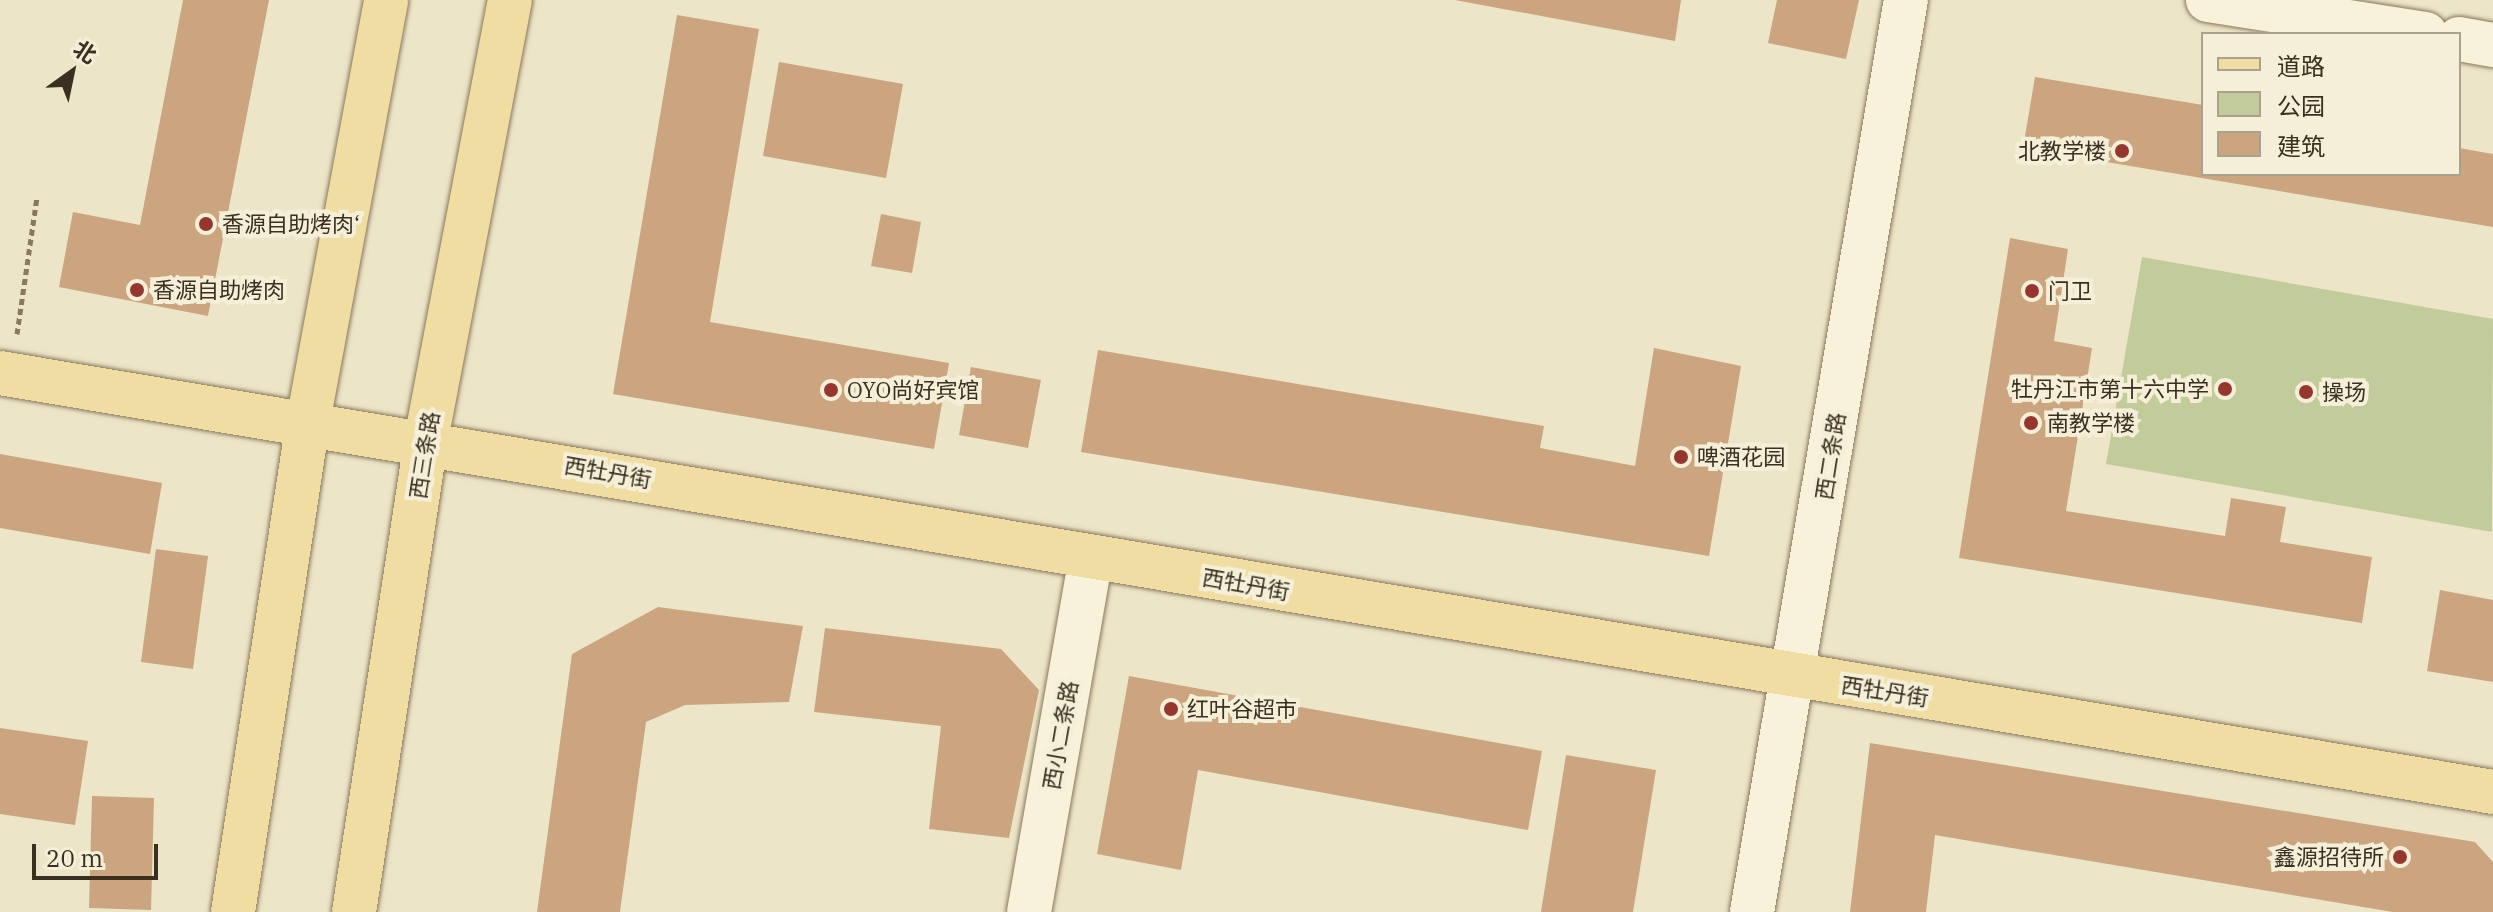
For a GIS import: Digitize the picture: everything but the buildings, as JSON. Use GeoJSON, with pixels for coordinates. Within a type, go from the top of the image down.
{"type":"FeatureCollection","features":[{"type":"Feature","properties":{"kind":"main road"},"geometry":{"type":"LineString","coordinates":[[233,912],[308,422],[386,0]]}},
{"type":"Feature","properties":{"kind":"main road","name":"西三条路"},"geometry":{"type":"LineString","coordinates":[[354,912],[426,440],[510,0]]}},
{"type":"Feature","properties":{"kind":"main road","name":"西牡丹街"},"geometry":{"type":"LineString","coordinates":[[5,374],[426,440],[1091,558],[2493,792]]}},
{"type":"Feature","properties":{"kind":"street","name":"西二条路"},"geometry":{"type":"LineString","coordinates":[[1752,912],[1906,0]]}},
{"type":"Feature","properties":{"kind":"street"},"geometry":{"type":"LineString","coordinates":[[2208,0],[2412,32]]}},
{"type":"Feature","properties":{"kind":"street"},"geometry":{"type":"LineString","coordinates":[[2461,39],[2493,45]]}},
{"type":"Feature","properties":{"kind":"street","name":"西小二条路"},"geometry":{"type":"LineString","coordinates":[[1029,912],[1091,558]]}},
{"type":"Feature","properties":{"kind":"path"},"geometry":{"type":"LineString","coordinates":[[5,374],[37,197]]}},
{"type":"Feature","properties":{"kind":"green space","name":"操场"},"geometry":{"type":"Polygon","coordinates":[[[2142,257],[2493,319],[2492,532],[2106,464],[2142,257]]]}},
{"type":"Feature","properties":{"kind":"place","name":"北教学楼"},"geometry":{"type":"Point","coordinates":[2122,151]}},
{"type":"Feature","properties":{"kind":"place","name":"香源自助烤肉‘"},"geometry":{"type":"Point","coordinates":[206,224]}},
{"type":"Feature","properties":{"kind":"place","name":"香源自助烤肉"},"geometry":{"type":"Point","coordinates":[137,290]}},
{"type":"Feature","properties":{"kind":"place","name":"门卫"},"geometry":{"type":"Point","coordinates":[2032,291]}},
{"type":"Feature","properties":{"kind":"place","name":"牡丹江市第十六中学"},"geometry":{"type":"Point","coordinates":[2225,389]}},
{"type":"Feature","properties":{"kind":"place","name":"OYO尚好宾馆"},"geometry":{"type":"Point","coordinates":[831,390]}},
{"type":"Feature","properties":{"kind":"place","name":"操场"},"geometry":{"type":"Point","coordinates":[2306,392]}},
{"type":"Feature","properties":{"kind":"place","name":"南教学楼"},"geometry":{"type":"Point","coordinates":[2031,423]}},
{"type":"Feature","properties":{"kind":"place","name":"啤酒花园"},"geometry":{"type":"Point","coordinates":[1681,457]}},
{"type":"Feature","properties":{"kind":"place","name":"红叶谷超市"},"geometry":{"type":"Point","coordinates":[1171,709]}},
{"type":"Feature","properties":{"kind":"place","name":"鑫源招待所"},"geometry":{"type":"Point","coordinates":[2400,857]}}]}
